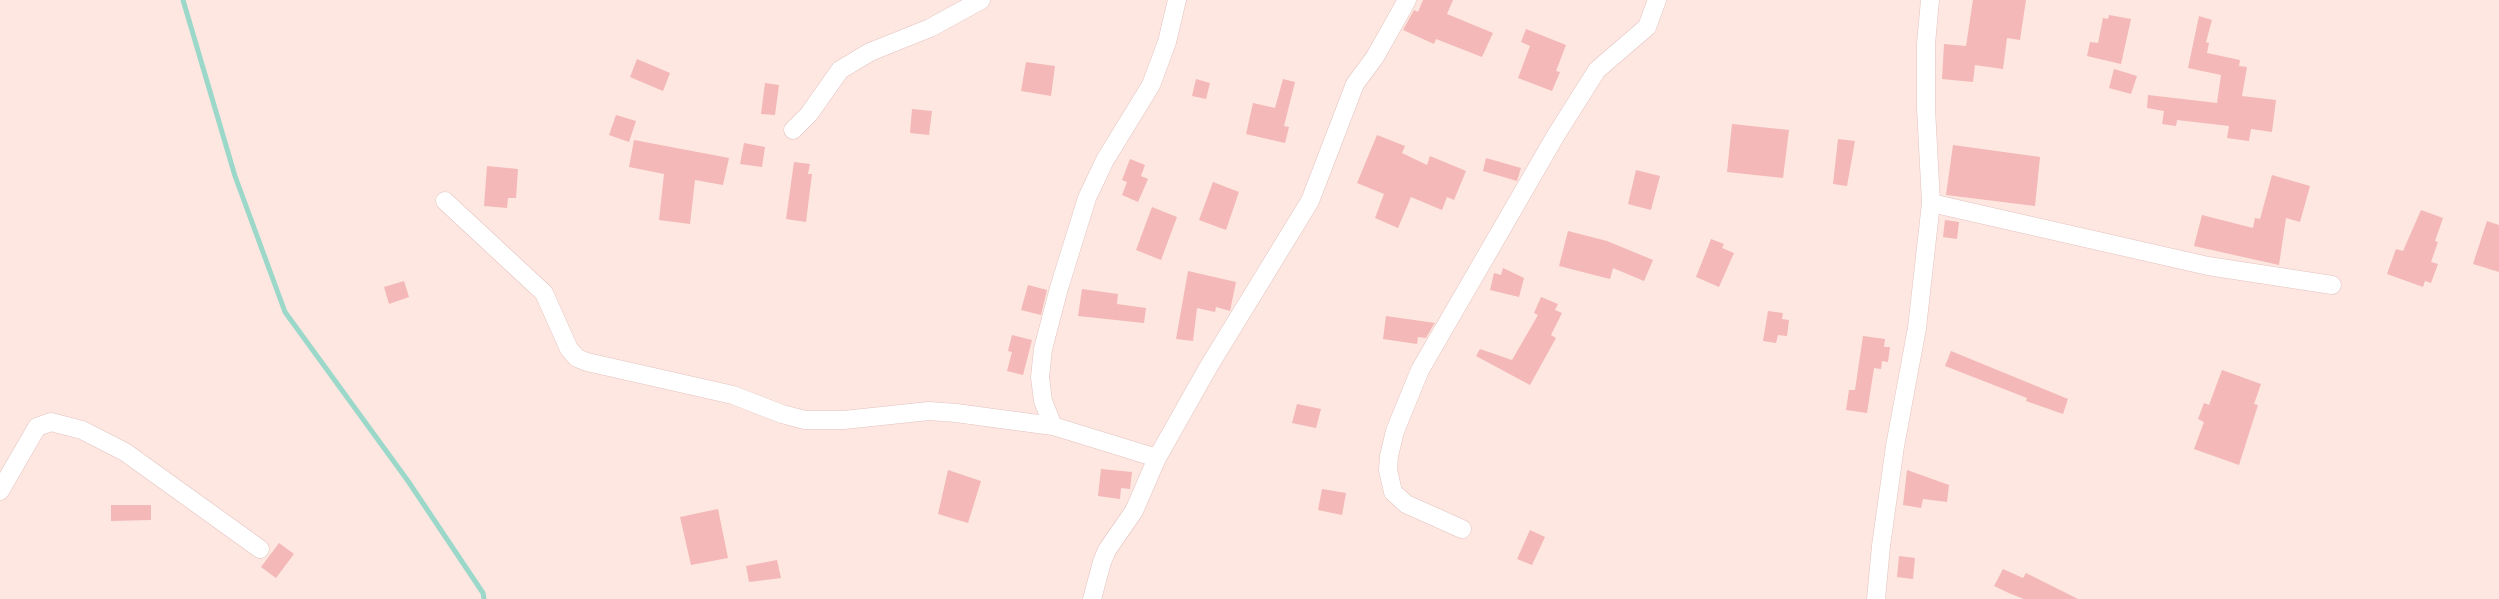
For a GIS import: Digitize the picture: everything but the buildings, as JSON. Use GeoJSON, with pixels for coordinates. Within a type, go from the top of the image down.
{"type":"FeatureCollection","features":[{"type":"Feature","properties":{"kind":"street"},"geometry":{"type":"LineString","coordinates":[[793,130],[809,114],[840,70],[870,52],[930,28],[982,0]]}},
{"type":"Feature","properties":{"kind":"street"},"geometry":{"type":"LineString","coordinates":[[1053,426],[1043,401],[1040,377],[1043,349],[1059,288],[1087,198],[1105,160],[1151,85],[1167,42],[1177,0]]}},
{"type":"Feature","properties":{"kind":"street"},"geometry":{"type":"LineString","coordinates":[[1092,599],[1102,562],[1134,511],[1157,458],[1209,366],[1310,201],[1355,84],[1375,57],[1406,0]]}},
{"type":"Feature","properties":{"kind":"street"},"geometry":{"type":"LineString","coordinates":[[1462,529],[1406,504],[1393,492],[1388,470],[1388,456],[1395,431],[1420,370],[1556,135],[1597,70],[1647,27],[1657,0]]}},
{"type":"Feature","properties":{"kind":"street"},"geometry":{"type":"LineString","coordinates":[[1876,599],[1881,546],[1895,446],[1916,328],[1931,203],[1926,108],[1926,44],[1930,0]]}},
{"type":"Feature","properties":{"kind":"street"},"geometry":{"type":"LineString","coordinates":[[445,201],[544,293],[569,349],[577,358],[587,362],[733,395],[782,414],[805,420],[844,420],[929,411],[1053,426],[1157,458]]}},
{"type":"Feature","properties":{"kind":"street"},"geometry":{"type":"LineString","coordinates":[[1931,203],[2208,266],[2332,286]]}},
{"type":"Feature","properties":{"kind":"street"},"geometry":{"type":"LineString","coordinates":[[0,491],[37,427],[51,422],[82,430],[125,452],[260,549]]}},
{"type":"Feature","properties":{"kind":"waterway"},"geometry":{"type":"LineString","coordinates":[[183,0],[235,176],[285,312],[408,481],[483,593],[484,599]]}}]}
